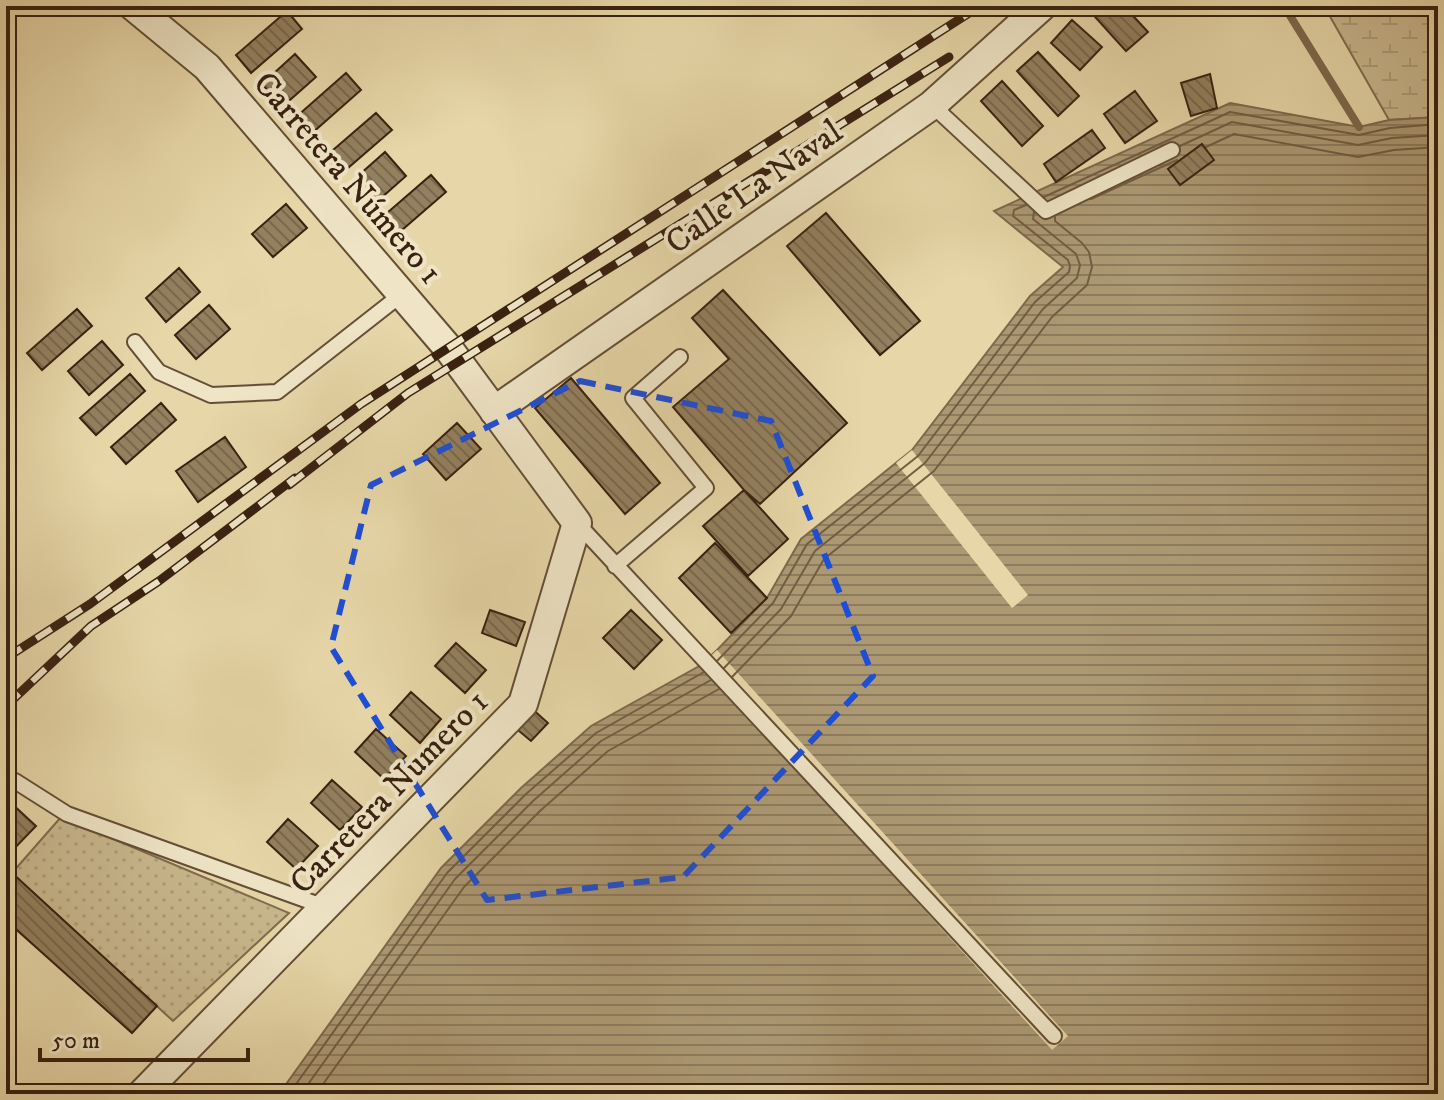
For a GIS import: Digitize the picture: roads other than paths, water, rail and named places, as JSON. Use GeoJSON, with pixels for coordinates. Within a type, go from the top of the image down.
{"type":"FeatureCollection","features":[{"type":"Feature","properties":{"kind":"street","name":"Carretera Número 1"},"geometry":{"type":"LineString","coordinates":[[133,6],[207,67],[459,361],[494,411]]}},
{"type":"Feature","properties":{"kind":"street","name":"Calle La Naval"},"geometry":{"type":"LineString","coordinates":[[494,411],[932,105],[1042,6]]}},
{"type":"Feature","properties":{"kind":"street"},"geometry":{"type":"LineString","coordinates":[[494,411],[584,531]]}},
{"type":"Feature","properties":{"kind":"street","name":"Carretera Numero 1"},"geometry":{"type":"LineString","coordinates":[[142,1094],[523,704],[584,531]]}},
{"type":"Feature","properties":{"kind":"lane"},"geometry":{"type":"LineString","coordinates":[[932,105],[1046,211],[1172,150]]}},
{"type":"Feature","properties":{"kind":"lane"},"geometry":{"type":"LineString","coordinates":[[135,342],[159,372],[211,395],[277,392],[402,294]]}},
{"type":"Feature","properties":{"kind":"lane"},"geometry":{"type":"LineString","coordinates":[[615,566],[706,488],[633,398],[680,357]]}},
{"type":"Feature","properties":{"kind":"lane"},"geometry":{"type":"LineString","coordinates":[[584,531],[1054,1036]]}},
{"type":"Feature","properties":{"kind":"lane"},"geometry":{"type":"LineString","coordinates":[[6,791],[15,781],[67,814],[325,907]]}},
{"type":"Feature","properties":{"kind":"water"},"geometry":{"type":"Polygon","coordinates":[[[1230,103],[1359,127],[1389,120],[1438,117],[1438,1094],[279,1094],[441,868],[521,788],[591,726],[701,665],[717,650],[767,598],[801,539],[912,450],[1030,296],[1063,267],[994,211],[1230,103]]]}},
{"type":"Feature","properties":{"kind":"waterway"},"geometry":{"type":"LineString","coordinates":[[1284,6],[1359,127]]}},
{"type":"Feature","properties":{"kind":"railway"},"geometry":{"type":"LineString","coordinates":[[6,658],[90,604],[361,404],[980,6]]}},
{"type":"Feature","properties":{"kind":"railway"},"geometry":{"type":"LineString","coordinates":[[289,485],[408,393],[949,57]]}},
{"type":"Feature","properties":{"kind":"railway"},"geometry":{"type":"LineString","coordinates":[[6,706],[91,626],[159,581],[295,478]]}}]}
